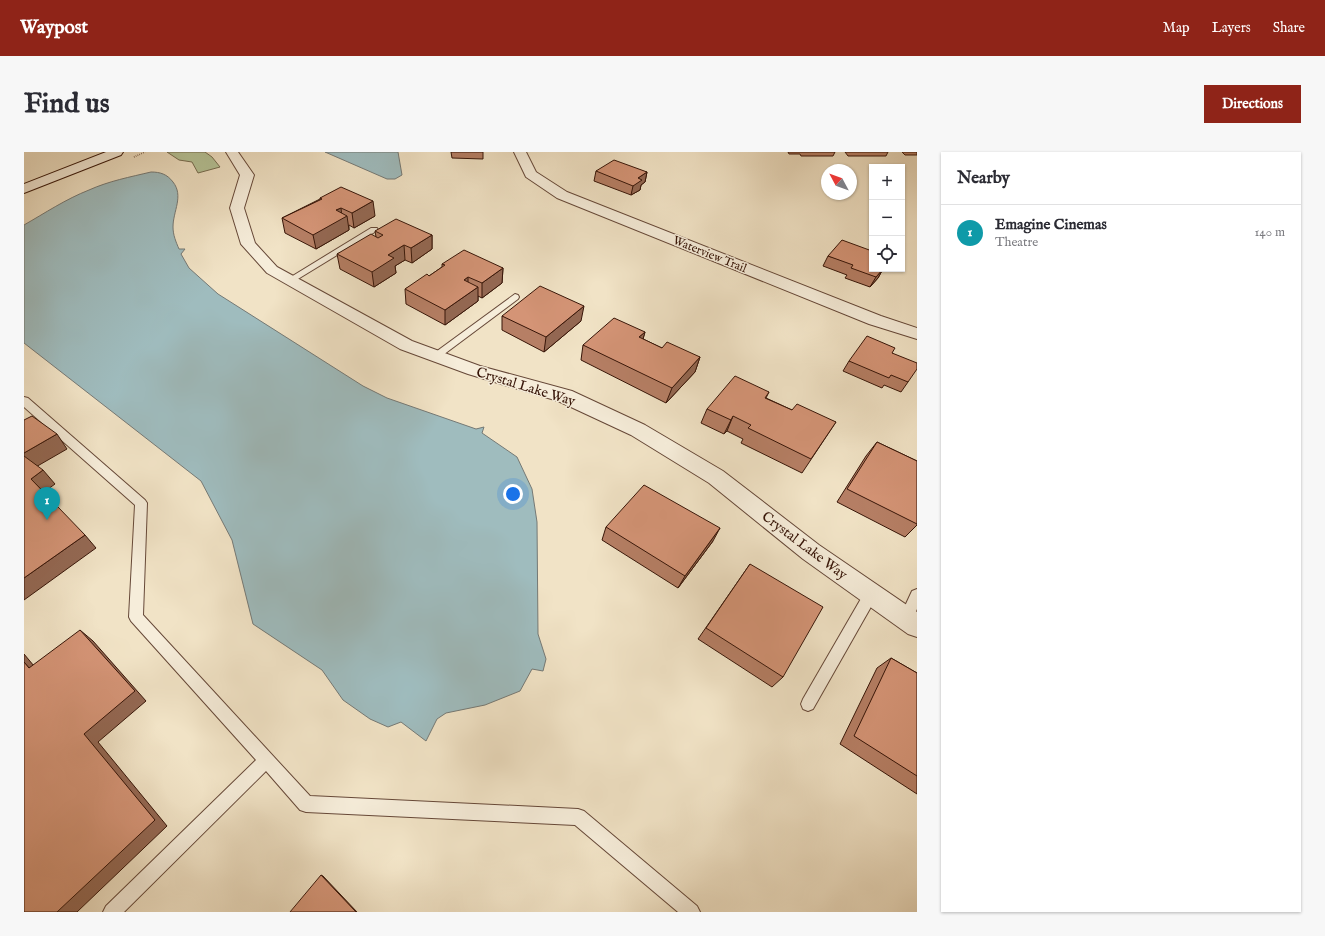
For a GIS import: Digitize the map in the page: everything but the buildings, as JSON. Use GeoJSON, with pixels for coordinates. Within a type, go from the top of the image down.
{"type":"FeatureCollection","features":[{"type":"Feature","properties":{"kind":"street"},"geometry":{"type":"LineString","coordinates":[[24,189],[117,152]]}},
{"type":"Feature","properties":{"kind":"street","name":"Crystal Lake Way"},"geometry":{"type":"LineString","coordinates":[[232,152],[247,174],[237,208],[248,244],[272,270],[406,345],[474,370],[566,396],[638,430],[716,477],[811,552],[912,622]]}},
{"type":"Feature","properties":{"kind":"street","name":"Waterview Trail"},"geometry":{"type":"LineString","coordinates":[[520,152],[531,174],[562,195],[875,320],[917,334]]}},
{"type":"Feature","properties":{"kind":"lane"},"geometry":{"type":"LineString","coordinates":[[290,280],[374,230]]}},
{"type":"Feature","properties":{"kind":"lane"},"geometry":{"type":"LineString","coordinates":[[436,356],[515,297]]}},
{"type":"Feature","properties":{"kind":"lane"},"geometry":{"type":"LineString","coordinates":[[24,401],[141,503],[136,617],[306,804],[578,817],[691,912]]}},
{"type":"Feature","properties":{"kind":"lane"},"geometry":{"type":"LineString","coordinates":[[808,704],[871,594]]}},
{"type":"Feature","properties":{"kind":"lane"},"geometry":{"type":"LineString","coordinates":[[912,622],[917,595]]}},
{"type":"Feature","properties":{"kind":"lane"},"geometry":{"type":"LineString","coordinates":[[112,912],[266,760]]}},
{"type":"Feature","properties":{"kind":"green space"},"geometry":{"type":"Polygon","coordinates":[[[167,152],[205,152],[212,157],[220,167],[198,173],[192,162],[179,160],[167,152]]]}},
{"type":"Feature","properties":{"kind":"water"},"geometry":{"type":"Polygon","coordinates":[[[325,152],[398,152],[402,175],[395,179],[387,179],[325,152]]]}},
{"type":"Feature","properties":{"kind":"water"},"geometry":{"type":"Polygon","coordinates":[[[151,172],[166,175],[171,179],[176,187],[178,198],[173,227],[177,244],[179,249],[185,249],[181,254],[189,268],[218,294],[363,386],[387,398],[476,429],[484,427],[482,433],[517,457],[532,489],[537,522],[538,634],[546,659],[543,671],[532,669],[520,691],[485,705],[446,713],[437,719],[426,741],[401,722],[388,727],[370,719],[343,700],[322,670],[253,624],[232,540],[201,481],[24,343],[24,225],[80,194],[104,184],[151,172]]]}},
{"type":"Feature","properties":{"kind":"place","name":"Emagine Cinemas"},"geometry":{"type":"Point","coordinates":[47,520]}}]}
